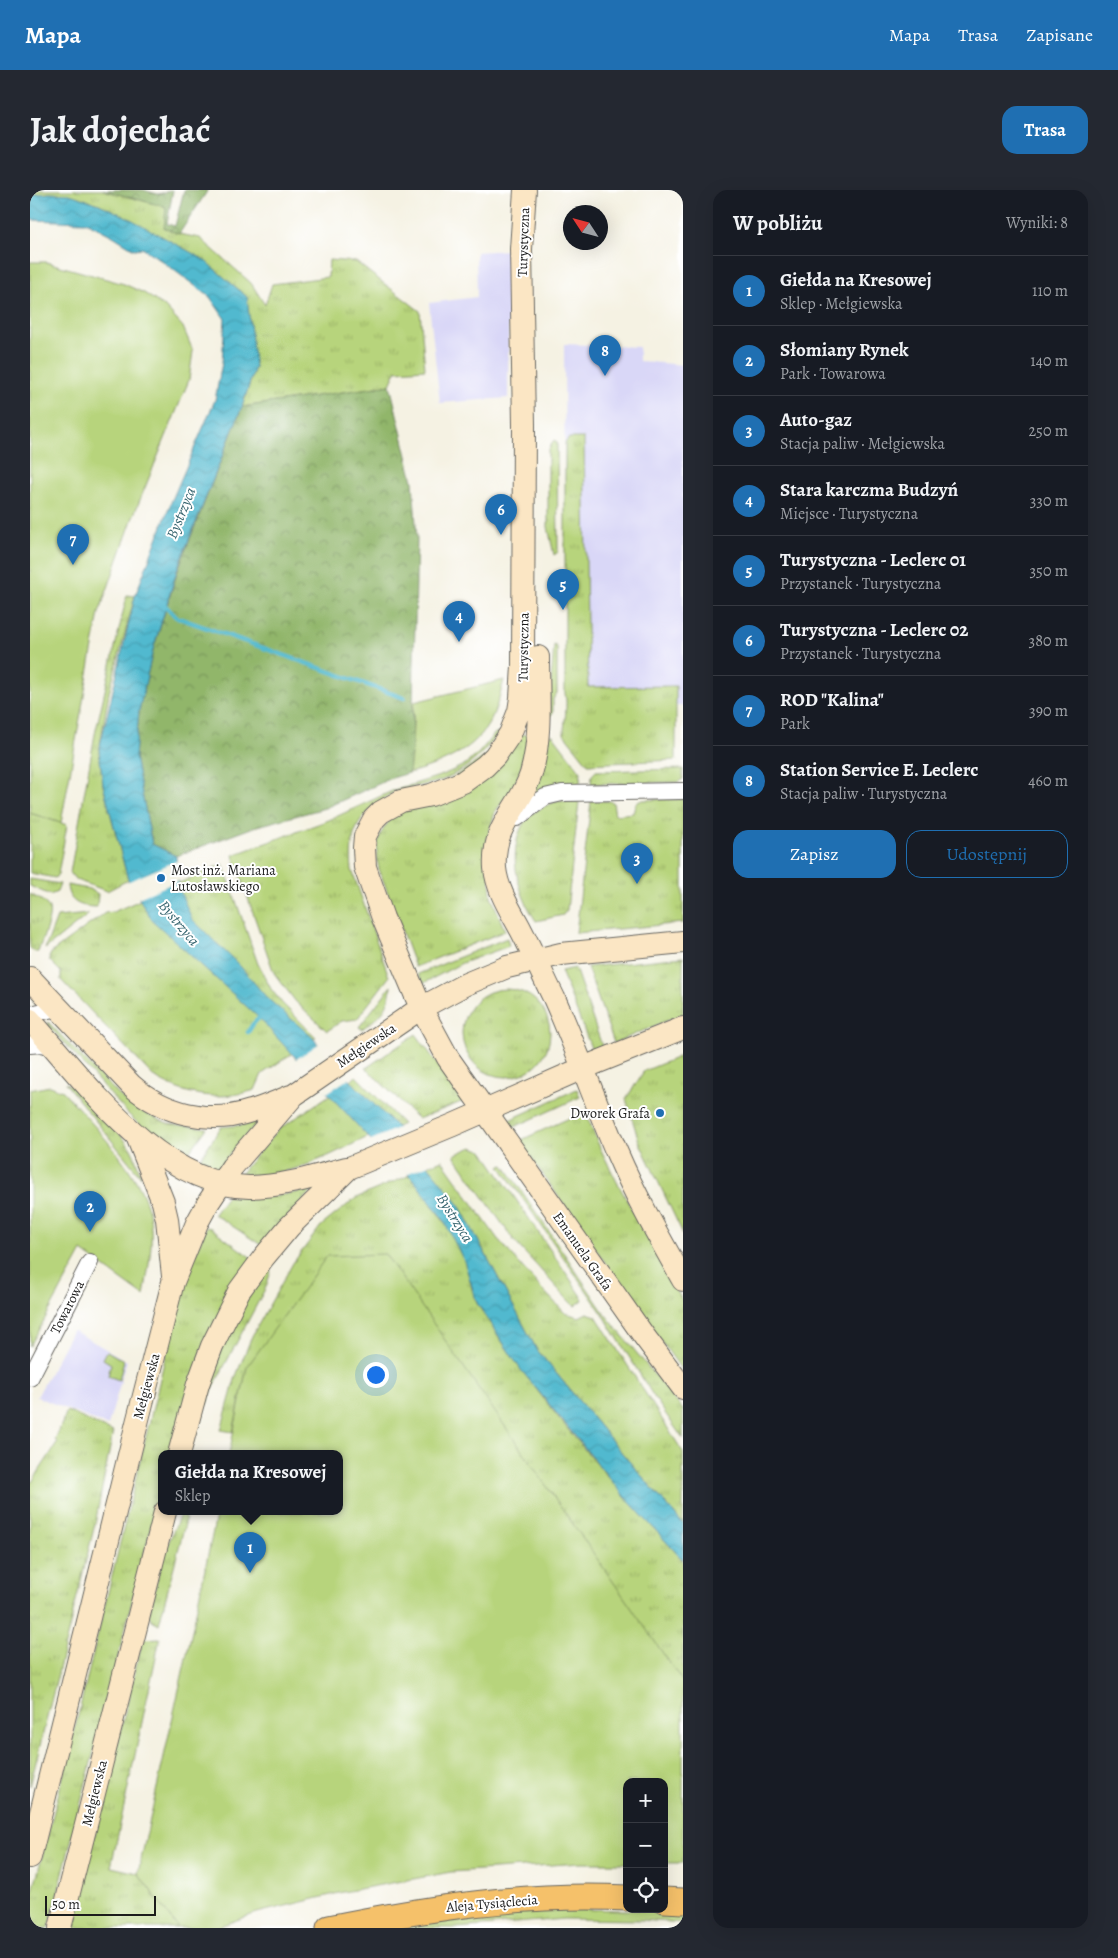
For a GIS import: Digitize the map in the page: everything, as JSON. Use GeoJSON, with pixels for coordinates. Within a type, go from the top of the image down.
{"type":"FeatureCollection","features":[{"type":"Feature","properties":{"kind":"main road","name":"Turystyczna"},"geometry":{"type":"LineString","coordinates":[[486,1111],[448,1058],[421,1008],[369,881],[364,857],[365,836],[374,819],[401,801],[450,788],[463,782],[485,766],[503,746],[519,711],[522,698],[523,666],[524,425],[521,249],[525,190]]}},
{"type":"Feature","properties":{"kind":"main road","name":"Turystyczna"},"geometry":{"type":"LineString","coordinates":[[530,190],[536,263],[538,731],[530,776],[501,830],[497,843],[495,868],[510,910],[536,959],[583,1068]]}},
{"type":"Feature","properties":{"kind":"main road"},"geometry":{"type":"LineString","coordinates":[[536,959],[574,952],[683,942]]}},
{"type":"Feature","properties":{"kind":"main road","name":"Mełgiewska"},"geometry":{"type":"LineString","coordinates":[[30,1857],[134,1433],[174,1282],[197,1224],[221,1182],[294,1095],[421,1008],[496,970],[536,959]]}},
{"type":"Feature","properties":{"kind":"main road"},"geometry":{"type":"LineString","coordinates":[[30,978],[131,1085],[150,1100],[173,1111],[205,1117],[229,1116],[251,1112],[294,1095]]}},
{"type":"Feature","properties":{"kind":"main road"},"geometry":{"type":"LineString","coordinates":[[30,1020],[136,1136],[152,1149],[186,1169],[234,1186],[260,1186],[306,1180],[349,1168],[453,1126],[583,1068],[683,1028]]}},
{"type":"Feature","properties":{"kind":"main road"},"geometry":{"type":"LineString","coordinates":[[583,1068],[617,1153],[647,1216],[683,1280]]}},
{"type":"Feature","properties":{"kind":"main road","name":"Emanuela Grafa"},"geometry":{"type":"LineString","coordinates":[[486,1111],[587,1256],[683,1388]]}},
{"type":"Feature","properties":{"kind":"main road"},"geometry":{"type":"LineString","coordinates":[[136,1136],[163,1202],[167,1219],[174,1282]]}},
{"type":"Feature","properties":{"kind":"main road"},"geometry":{"type":"LineString","coordinates":[[180,1450],[198,1384],[212,1346],[239,1291],[264,1256],[289,1227],[349,1168]]}},
{"type":"Feature","properties":{"kind":"main road","name":"Mełgiewska"},"geometry":{"type":"LineString","coordinates":[[60,1928],[164,1515]]}},
{"type":"Feature","properties":{"kind":"main road","name":"Aleja Tysiąclecia"},"geometry":{"type":"LineString","coordinates":[[329,1928],[475,1903],[563,1897],[623,1898]]}},
{"type":"Feature","properties":{"kind":"main road"},"geometry":{"type":"LineString","coordinates":[[668,1900],[683,1901]]}},
{"type":"Feature","properties":{"kind":"street"},"geometry":{"type":"LineString","coordinates":[[507,816],[517,818],[545,796],[562,793],[683,791]]}},
{"type":"Feature","properties":{"kind":"street"},"geometry":{"type":"LineString","coordinates":[[30,1014],[58,1008]]}},
{"type":"Feature","properties":{"kind":"street"},"geometry":{"type":"LineString","coordinates":[[30,1044],[54,1047]]}},
{"type":"Feature","properties":{"kind":"street","name":"Towarowa"},"geometry":{"type":"LineString","coordinates":[[30,1378],[90,1262]]}},
{"type":"Feature","properties":{"kind":"shaded area"},"geometry":{"type":"Polygon","coordinates":[[[509,250],[508,398],[440,403],[429,303],[477,297],[476,252],[509,250]]]}},
{"type":"Feature","properties":{"kind":"shaded area"},"geometry":{"type":"Polygon","coordinates":[[[564,344],[639,347],[639,361],[683,365],[683,706],[566,706],[564,344]]]}},
{"type":"Feature","properties":{"kind":"shaded area"},"geometry":{"type":"Polygon","coordinates":[[[72,1331],[127,1361],[108,1426],[37,1397],[72,1331]]]}},
{"type":"Feature","properties":{"kind":"green space"},"geometry":{"type":"Polygon","coordinates":[[[30,190],[103,190],[166,207],[165,228],[179,234],[200,238],[251,283],[265,305],[272,284],[328,277],[329,260],[356,262],[420,311],[425,369],[396,371],[390,385],[242,407],[255,367],[203,259],[99,204],[50,193],[30,195],[30,190]]]}},
{"type":"Feature","properties":{"kind":"green space"},"geometry":{"type":"Polygon","coordinates":[[[103,190],[143,190],[158,194],[173,190],[167,224],[175,226],[184,190],[208,190],[179,234],[164,228],[166,207],[103,190]]]}},
{"type":"Feature","properties":{"kind":"green space"},"geometry":{"type":"Polygon","coordinates":[[[30,262],[46,262],[124,284],[144,293],[165,307],[183,327],[193,351],[189,380],[133,517],[99,613],[61,823],[30,813],[30,262]]]}},
{"type":"Feature","properties":{"kind":"green space"},"geometry":{"type":"Polygon","coordinates":[[[390,385],[413,481],[417,539],[412,747],[409,773],[392,778],[325,808],[254,827],[176,856],[152,844],[135,757],[139,711],[153,650],[179,567],[242,407],[390,385]]]}},
{"type":"Feature","properties":{"kind":"green space"},"geometry":{"type":"Polygon","coordinates":[[[569,438],[584,438],[588,687],[676,686],[676,760],[588,764],[564,734],[566,702],[565,443],[569,438]]]}},
{"type":"Feature","properties":{"kind":"green space"},"geometry":{"type":"Polygon","coordinates":[[[554,440],[557,442],[558,552],[554,555],[548,527],[548,451],[554,440]]]}},
{"type":"Feature","properties":{"kind":"green space"},"geometry":{"type":"Polygon","coordinates":[[[127,595],[135,596],[109,693],[99,750],[103,785],[128,880],[107,891],[76,880],[70,873],[95,734],[127,595]]]}},
{"type":"Feature","properties":{"kind":"green space"},"geometry":{"type":"Polygon","coordinates":[[[554,645],[557,647],[557,693],[553,699],[553,713],[548,718],[554,645]]]}},
{"type":"Feature","properties":{"kind":"green space"},"geometry":{"type":"Polygon","coordinates":[[[504,680],[491,720],[473,743],[443,761],[409,773],[414,702],[504,680]]]}},
{"type":"Feature","properties":{"kind":"green space"},"geometry":{"type":"Polygon","coordinates":[[[495,733],[499,733],[482,753],[455,774],[441,781],[408,788],[391,794],[371,810],[359,824],[351,849],[352,870],[389,977],[357,1019],[342,1021],[327,1031],[296,1002],[274,973],[233,855],[329,820],[392,791],[443,775],[464,765],[478,754],[495,733]]]}},
{"type":"Feature","properties":{"kind":"green space"},"geometry":{"type":"Polygon","coordinates":[[[519,734],[528,735],[519,774],[514,786],[495,812],[487,839],[491,896],[505,931],[415,967],[379,869],[377,849],[380,837],[391,819],[519,734]]]}},
{"type":"Feature","properties":{"kind":"green space"},"geometry":{"type":"Polygon","coordinates":[[[546,735],[553,735],[581,772],[580,784],[550,786],[534,794],[546,735]]]}},
{"type":"Feature","properties":{"kind":"green space"},"geometry":{"type":"Polygon","coordinates":[[[683,769],[683,779],[678,782],[591,784],[592,775],[596,771],[683,769]]]}},
{"type":"Feature","properties":{"kind":"green space"},"geometry":{"type":"Polygon","coordinates":[[[683,799],[683,923],[576,933],[591,801],[613,802],[615,815],[633,813],[636,803],[642,800],[683,799]]]}},
{"type":"Feature","properties":{"kind":"green space"},"geometry":{"type":"Polygon","coordinates":[[[558,801],[579,802],[567,910],[563,915],[536,921],[524,898],[517,874],[515,861],[518,836],[523,824],[530,816],[558,801]]]}},
{"type":"Feature","properties":{"kind":"green space"},"geometry":{"type":"Polygon","coordinates":[[[30,813],[67,825],[58,874],[55,878],[30,873],[30,813]]]}},
{"type":"Feature","properties":{"kind":"green space"},"geometry":{"type":"Polygon","coordinates":[[[223,864],[258,964],[271,989],[282,1003],[316,1037],[262,1074],[255,1090],[216,1096],[191,1093],[166,1084],[154,1077],[61,980],[61,972],[50,961],[49,957],[52,952],[105,913],[113,912],[223,864]]]}},
{"type":"Feature","properties":{"kind":"green space"},"geometry":{"type":"Polygon","coordinates":[[[30,879],[60,884],[57,892],[50,895],[30,886],[30,879]]]}},
{"type":"Feature","properties":{"kind":"green space"},"geometry":{"type":"Polygon","coordinates":[[[67,885],[89,889],[98,894],[97,907],[76,903],[70,896],[67,885]]]}},
{"type":"Feature","properties":{"kind":"green space"},"geometry":{"type":"Polygon","coordinates":[[[30,894],[44,902],[48,906],[50,913],[38,952],[30,948],[30,894]]]}},
{"type":"Feature","properties":{"kind":"green space"},"geometry":{"type":"Polygon","coordinates":[[[89,914],[45,949],[57,917],[89,914]]]}},
{"type":"Feature","properties":{"kind":"green space"},"geometry":{"type":"Polygon","coordinates":[[[507,938],[509,946],[462,963],[424,983],[418,974],[507,938]]]}},
{"type":"Feature","properties":{"kind":"green space"},"geometry":{"type":"Polygon","coordinates":[[[683,957],[683,1014],[614,1043],[587,967],[683,957]]]}},
{"type":"Feature","properties":{"kind":"green space"},"geometry":{"type":"Polygon","coordinates":[[[575,968],[603,1049],[593,1053],[561,971],[575,968]]]}},
{"type":"Feature","properties":{"kind":"green space"},"geometry":{"type":"Polygon","coordinates":[[[391,986],[388,1001],[383,1011],[362,1029],[359,1027],[391,986]]]}},
{"type":"Feature","properties":{"kind":"green space"},"geometry":{"type":"Polygon","coordinates":[[[506,989],[523,993],[537,1002],[546,1016],[550,1033],[546,1050],[537,1064],[523,1073],[506,1077],[489,1073],[475,1064],[466,1050],[462,1033],[466,1016],[475,1002],[489,993],[506,989]]]}},
{"type":"Feature","properties":{"kind":"green space"},"geometry":{"type":"Polygon","coordinates":[[[48,1022],[121,1097],[146,1114],[169,1124],[207,1128],[186,1157],[151,1135],[128,1114],[48,1025],[48,1022]]]}},
{"type":"Feature","properties":{"kind":"green space"},"geometry":{"type":"Polygon","coordinates":[[[416,1034],[464,1101],[418,1119],[366,1068],[416,1034]]]}},
{"type":"Feature","properties":{"kind":"green space"},"geometry":{"type":"Polygon","coordinates":[[[683,1055],[683,1234],[639,1141],[626,1099],[644,1071],[683,1055]]]}},
{"type":"Feature","properties":{"kind":"green space"},"geometry":{"type":"Polygon","coordinates":[[[356,1076],[403,1124],[397,1127],[351,1081],[356,1076]]]}},
{"type":"Feature","properties":{"kind":"green space"},"geometry":{"type":"Polygon","coordinates":[[[65,1083],[81,1093],[101,1111],[119,1132],[133,1152],[142,1178],[65,1083]]]}},
{"type":"Feature","properties":{"kind":"green space"},"geometry":{"type":"Polygon","coordinates":[[[50,1086],[63,1091],[125,1164],[144,1196],[151,1222],[151,1243],[144,1296],[82,1251],[30,1346],[30,1090],[50,1086]]]}},
{"type":"Feature","properties":{"kind":"green space"},"geometry":{"type":"Polygon","coordinates":[[[577,1089],[580,1097],[510,1129],[505,1122],[577,1089]]]}},
{"type":"Feature","properties":{"kind":"green space"},"geometry":{"type":"Polygon","coordinates":[[[331,1094],[368,1137],[321,1159],[291,1170],[258,1175],[239,1175],[278,1130],[331,1094]]]}},
{"type":"Feature","properties":{"kind":"green space"},"geometry":{"type":"Polygon","coordinates":[[[585,1111],[600,1148],[617,1182],[683,1302],[683,1372],[519,1141],[585,1111]]]}},
{"type":"Feature","properties":{"kind":"green space"},"geometry":{"type":"Polygon","coordinates":[[[261,1119],[217,1170],[197,1163],[221,1127],[244,1125],[261,1119]]]}},
{"type":"Feature","properties":{"kind":"green space"},"geometry":{"type":"Polygon","coordinates":[[[472,1147],[483,1151],[581,1295],[583,1300],[575,1306],[515,1242],[454,1155],[472,1147]]]}},
{"type":"Feature","properties":{"kind":"green space"},"geometry":{"type":"Polygon","coordinates":[[[442,1160],[497,1238],[565,1313],[579,1317],[587,1313],[596,1316],[683,1452],[683,1524],[537,1350],[458,1203],[427,1166],[442,1160]]]}},
{"type":"Feature","properties":{"kind":"green space"},"geometry":{"type":"Polygon","coordinates":[[[504,1165],[605,1314],[683,1410],[683,1439],[654,1397],[602,1313],[500,1166],[504,1165]]]}},
{"type":"Feature","properties":{"kind":"green space"},"geometry":{"type":"Polygon","coordinates":[[[410,1175],[454,1239],[465,1262],[478,1305],[524,1373],[601,1469],[683,1560],[683,1682],[247,1367],[233,1432],[221,1430],[236,1376],[252,1336],[293,1263],[321,1226],[356,1198],[410,1175]]]}},
{"type":"Feature","properties":{"kind":"green space"},"geometry":{"type":"Polygon","coordinates":[[[313,1190],[261,1245],[214,1214],[227,1196],[269,1197],[313,1190]]]}},
{"type":"Feature","properties":{"kind":"green space"},"geometry":{"type":"Polygon","coordinates":[[[206,1227],[211,1228],[253,1259],[172,1450],[158,1450],[158,1499],[49,1928],[30,1928],[30,1902],[65,1769],[183,1285],[206,1227]]]}},
{"type":"Feature","properties":{"kind":"green space"},"geometry":{"type":"Polygon","coordinates":[[[385,1254],[683,1682],[683,1863],[668,1863],[668,1778],[623,1778],[623,1863],[580,1863],[451,1872],[343,1892],[257,1913],[214,1928],[178,1928],[138,1873],[216,1515],[343,1515],[343,1450],[230,1450],[247,1367],[327,1256],[385,1254]]]}},
{"type":"Feature","properties":{"kind":"green space"},"geometry":{"type":"Polygon","coordinates":[[[266,1268],[271,1271],[266,1287],[218,1378],[204,1410],[200,1410],[228,1330],[266,1268]]]}},
{"type":"Feature","properties":{"kind":"green space"},"geometry":{"type":"Polygon","coordinates":[[[107,1351],[124,1361],[119,1380],[108,1376],[111,1364],[103,1359],[107,1351]]]}},
{"type":"Feature","properties":{"kind":"green space"},"geometry":{"type":"Polygon","coordinates":[[[67,1411],[113,1432],[95,1524],[30,1786],[30,1482],[32,1482],[58,1442],[55,1440],[67,1411]]]}},
{"type":"Feature","properties":{"kind":"green space"},"geometry":{"type":"Polygon","coordinates":[[[180,1515],[183,1515],[186,1520],[159,1624],[152,1620],[149,1615],[162,1559],[180,1515]]]}},
{"type":"Feature","properties":{"kind":"green space"},"geometry":{"type":"Polygon","coordinates":[[[160,1638],[111,1867],[138,1873],[178,1928],[72,1928],[143,1639],[160,1638]]]}},
{"type":"Feature","properties":{"kind":"green space"},"geometry":{"type":"Polygon","coordinates":[[[509,1908],[623,1910],[623,1913],[683,1911],[683,1923],[640,1920],[564,1919],[456,1928],[374,1928],[509,1908]]]}},
{"type":"Feature","properties":{"kind":"water","name":"Bystrzyca"},"geometry":{"type":"Polygon","coordinates":[[[70,194],[99,204],[127,217],[203,259],[247,297],[255,367],[242,407],[178,567],[153,650],[139,711],[135,757],[152,844],[176,856],[179,889],[192,919],[240,966],[267,998],[311,1036],[351,1081],[397,1127],[458,1203],[537,1350],[683,1524],[683,1560],[624,1496],[521,1370],[477,1303],[464,1261],[443,1219],[410,1175],[368,1137],[259,1018],[152,920],[128,880],[103,785],[99,750],[135,596],[172,500],[215,400],[222,363],[225,319],[210,297],[142,248],[134,249],[86,222],[30,220],[30,195],[70,194]]]}},
{"type":"Feature","properties":{"kind":"pier"},"geometry":{"type":"Polygon","coordinates":[[[179,860],[180,880],[136,899],[127,882],[179,860]]]}},
{"type":"Feature","properties":{"kind":"pier"},"geometry":{"type":"Polygon","coordinates":[[[320,1043],[351,1077],[327,1093],[295,1060],[320,1043]]]}},
{"type":"Feature","properties":{"kind":"pier"},"geometry":{"type":"Polygon","coordinates":[[[400,1127],[429,1165],[406,1174],[369,1141],[400,1127]]]}},
{"type":"Feature","properties":{"kind":"waterway"},"geometry":{"type":"LineString","coordinates":[[163,603],[176,617],[404,698]]}},
{"type":"Feature","properties":{"kind":"waterway"},"geometry":{"type":"LineString","coordinates":[[248,1032],[263,1014]]}},
{"type":"Feature","properties":{"kind":"place","name":"Station Service E. Leclerc"},"geometry":{"type":"Point","coordinates":[605,376]}},
{"type":"Feature","properties":{"kind":"place","name":"Turystyczna - Leclerc 02"},"geometry":{"type":"Point","coordinates":[501,535]}},
{"type":"Feature","properties":{"kind":"place","name":"ROD \"Kalina\""},"geometry":{"type":"Point","coordinates":[73,565]}},
{"type":"Feature","properties":{"kind":"place","name":"Turystyczna - Leclerc 01"},"geometry":{"type":"Point","coordinates":[563,610]}},
{"type":"Feature","properties":{"kind":"place","name":"Stara karczma Budzyń"},"geometry":{"type":"Point","coordinates":[459,642]}},
{"type":"Feature","properties":{"kind":"place","name":"Most inż. Mariana Lutosławskiego"},"geometry":{"type":"Point","coordinates":[161,878]}},
{"type":"Feature","properties":{"kind":"place","name":"Auto-gaz"},"geometry":{"type":"Point","coordinates":[637,884]}},
{"type":"Feature","properties":{"kind":"place","name":"Dworek Grafa"},"geometry":{"type":"Point","coordinates":[660,1113]}},
{"type":"Feature","properties":{"kind":"place","name":"Słomiany Rynek"},"geometry":{"type":"Point","coordinates":[90,1232]}},
{"type":"Feature","properties":{"kind":"place","name":"Giełda na Kresowej"},"geometry":{"type":"Point","coordinates":[250,1573]}}]}
